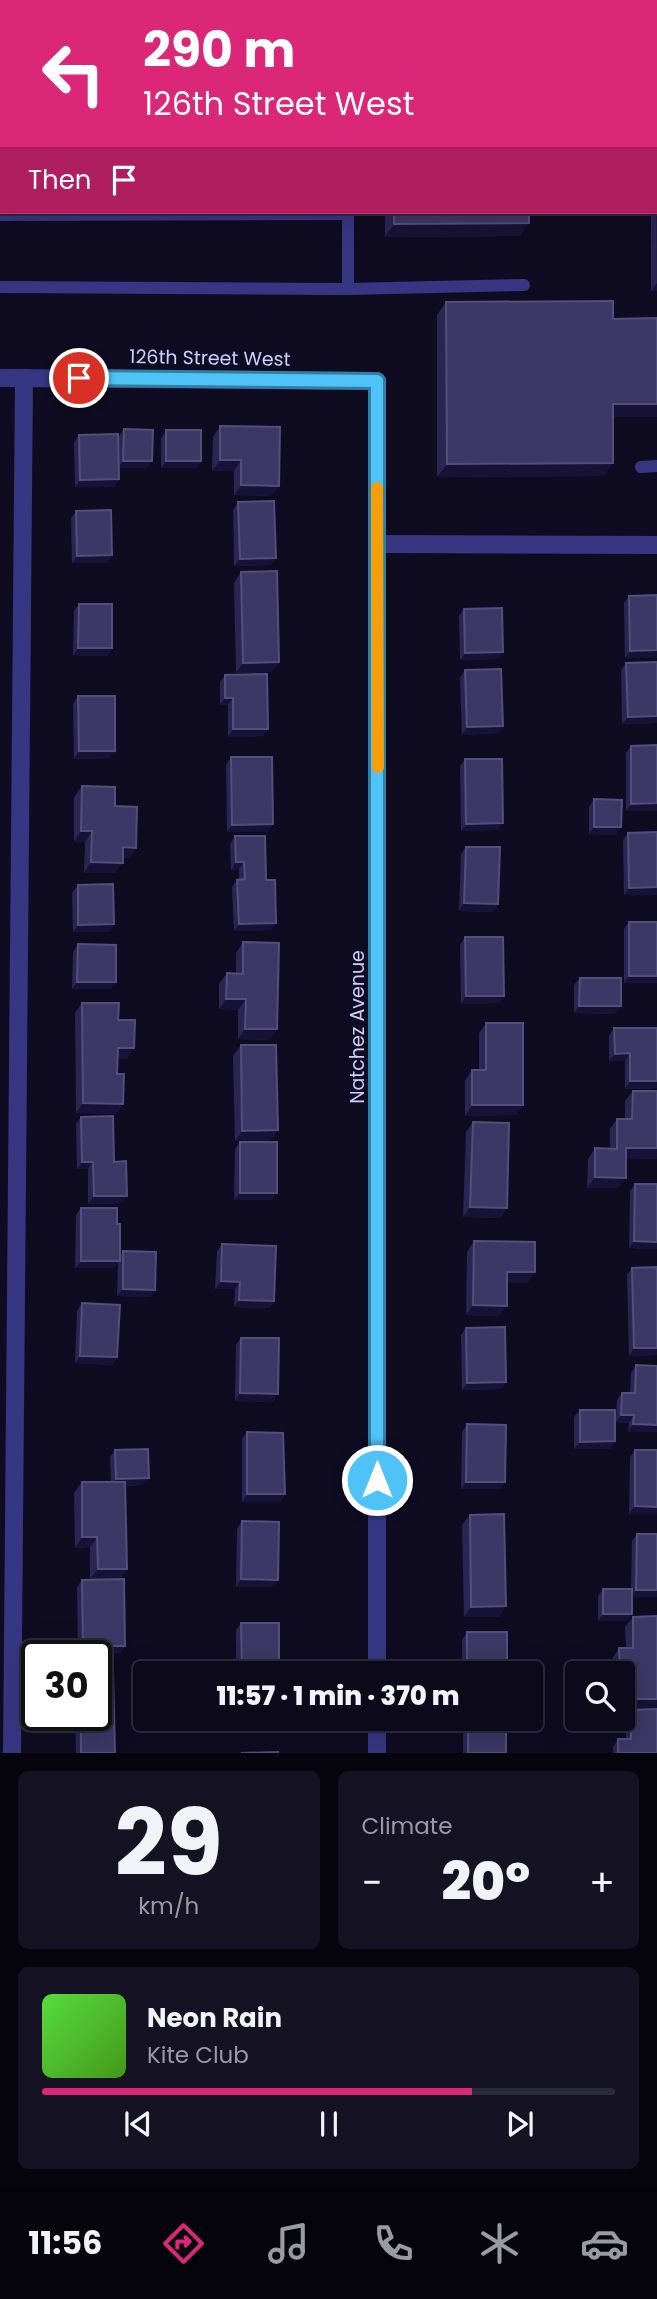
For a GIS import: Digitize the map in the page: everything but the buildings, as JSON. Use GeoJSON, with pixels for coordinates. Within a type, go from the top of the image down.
{"type":"FeatureCollection","features":[{"type":"Feature","properties":{"kind":"street"},"geometry":{"type":"LineString","coordinates":[[12,1753],[24,377]]}},
{"type":"Feature","properties":{"kind":"street","name":"126th Street West"},"geometry":{"type":"LineString","coordinates":[[0,378],[377,381]]}},
{"type":"Feature","properties":{"kind":"street","name":"Natchez Avenue"},"geometry":{"type":"LineString","coordinates":[[377,381],[377,1661]]}},
{"type":"Feature","properties":{"kind":"street"},"geometry":{"type":"LineString","coordinates":[[378,544],[657,545]]}},
{"type":"Feature","properties":{"kind":"street"},"geometry":{"type":"LineString","coordinates":[[377,1731],[377,1753]]}},
{"type":"Feature","properties":{"kind":"lane"},"geometry":{"type":"LineString","coordinates":[[0,215],[174,214]]}},
{"type":"Feature","properties":{"kind":"lane"},"geometry":{"type":"LineString","coordinates":[[348,214],[348,289]]}},
{"type":"Feature","properties":{"kind":"lane"},"geometry":{"type":"LineString","coordinates":[[0,287],[348,289],[524,285]]}},
{"type":"Feature","properties":{"kind":"lane"},"geometry":{"type":"LineString","coordinates":[[641,467],[657,467]]}},
{"type":"Feature","properties":{"kind":"slow traffic"},"geometry":{"type":"LineString","coordinates":[[377,488],[378,767]]}},
{"type":"Feature","properties":{"kind":"route"},"geometry":{"type":"LineString","coordinates":[[79,378],[377,381],[377,1480]]}}]}
